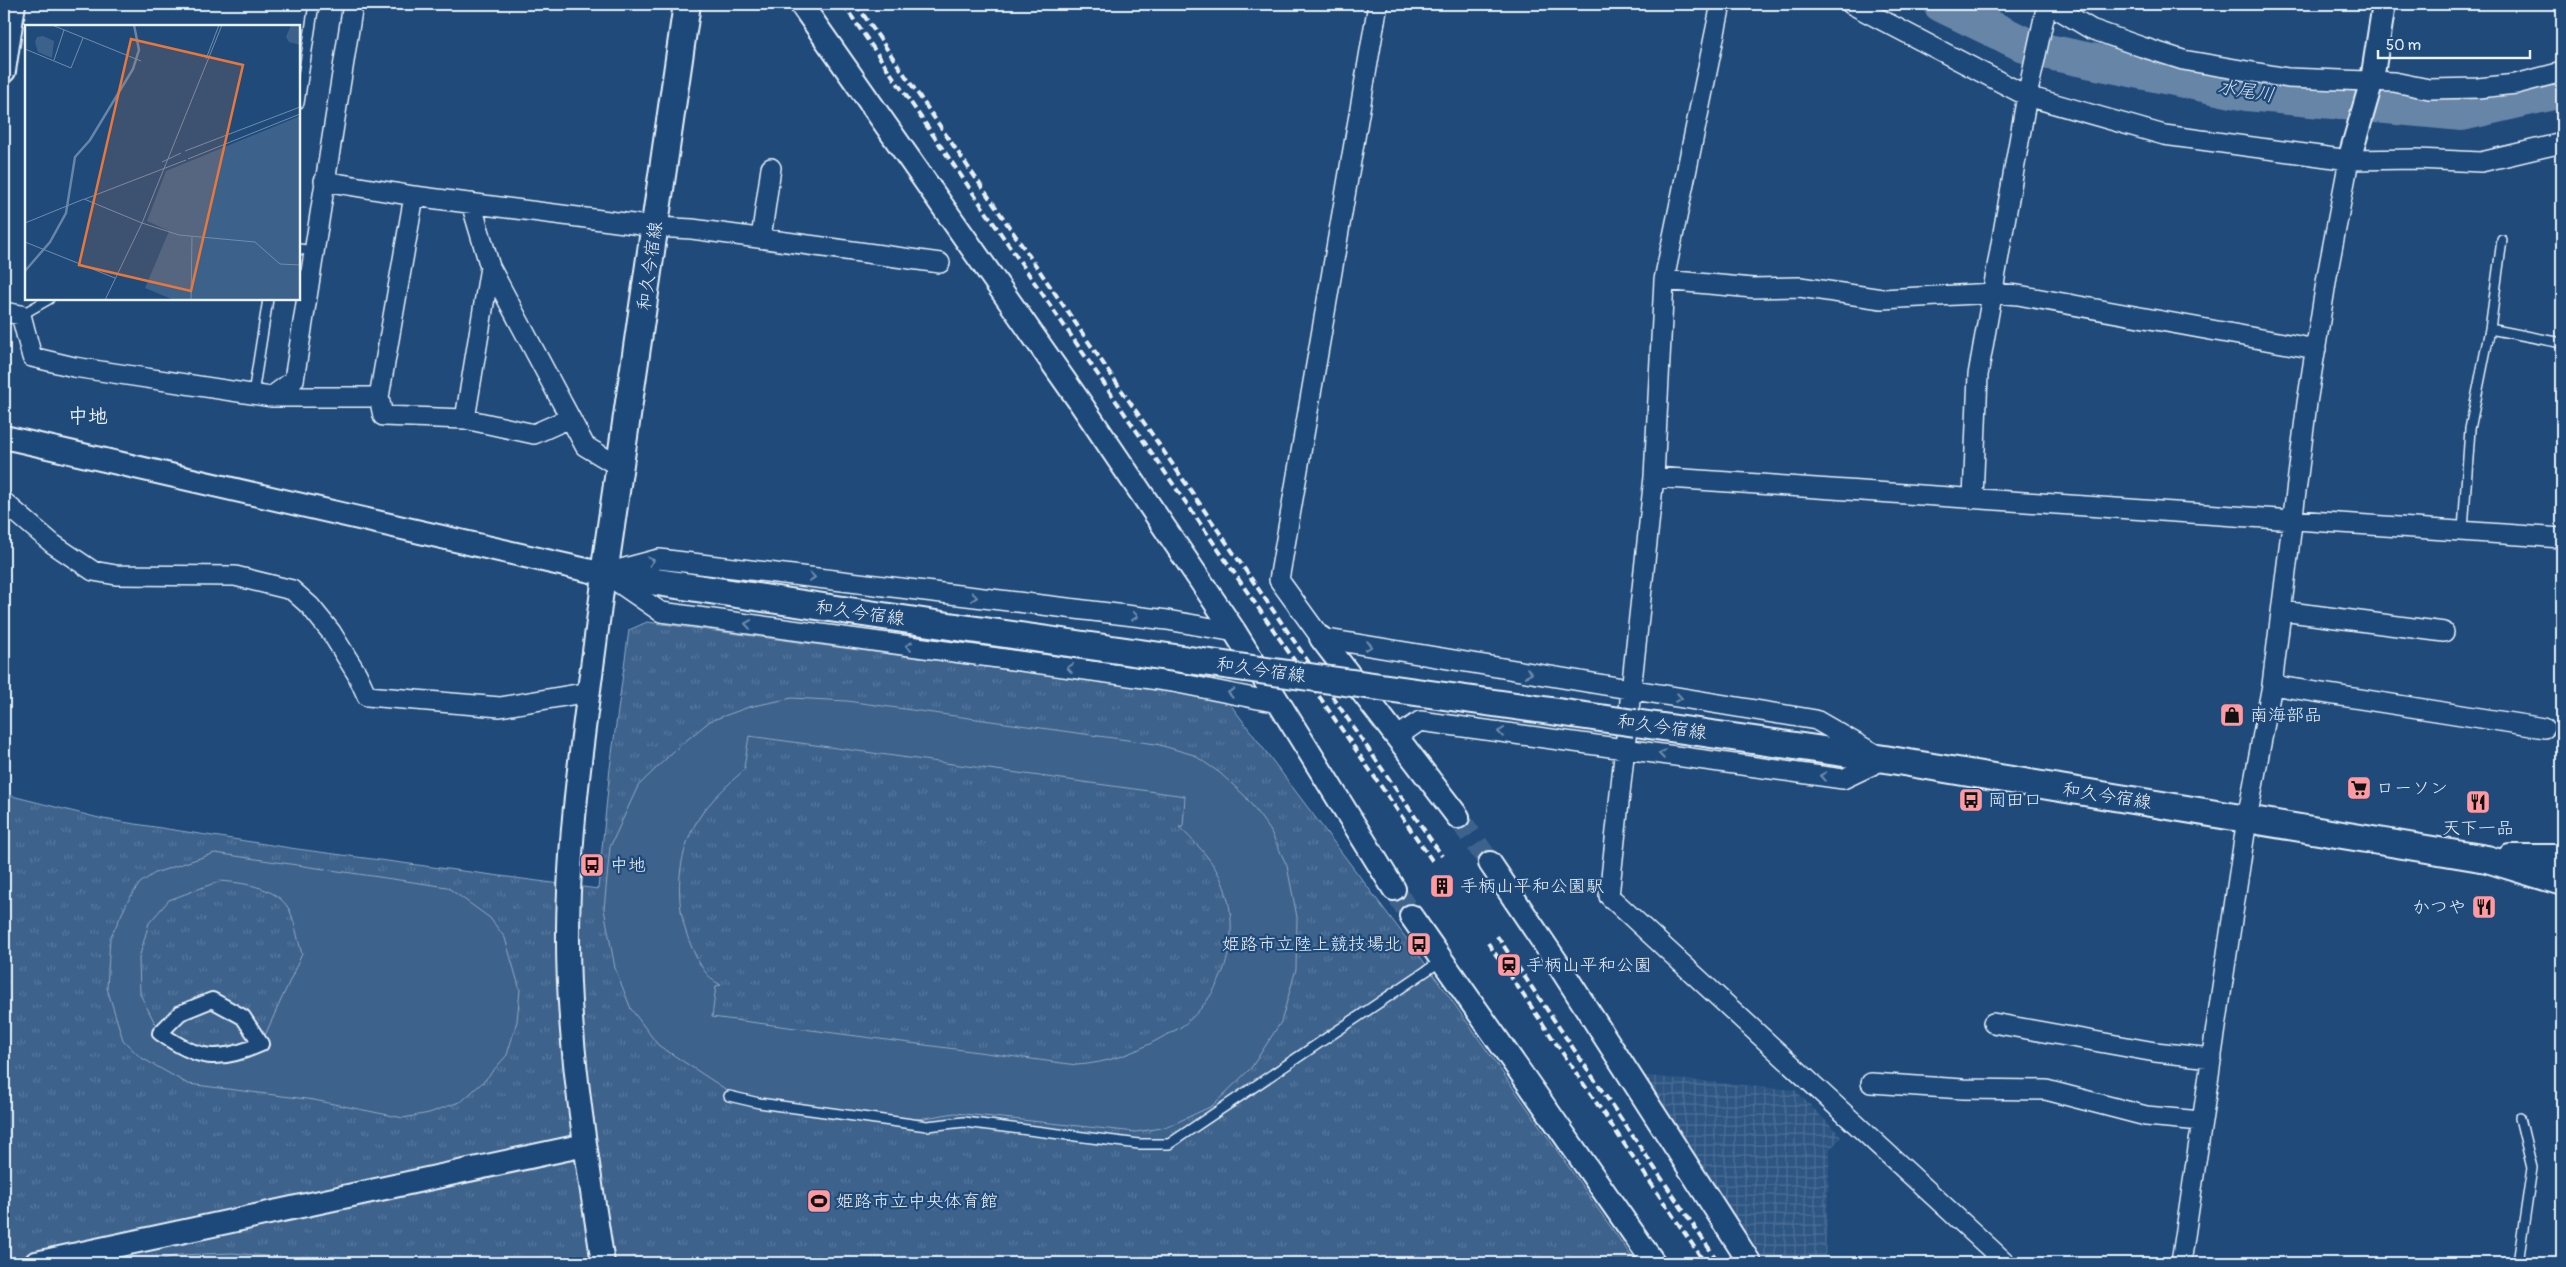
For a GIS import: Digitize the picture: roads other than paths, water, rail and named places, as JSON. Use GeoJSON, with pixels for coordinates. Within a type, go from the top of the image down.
{"type":"FeatureCollection","features":[{"type":"Feature","properties":{"kind":"main road","name":"和久今宿線"},"geometry":{"type":"LineString","coordinates":[[687,4],[604,574],[956,627],[1885,759],[2487,859],[2562,882]]}},
{"type":"Feature","properties":{"kind":"main road","name":"和久今宿線"},"geometry":{"type":"LineString","coordinates":[[2487,859],[2562,858]]}},
{"type":"Feature","properties":{"kind":"street"},"geometry":{"type":"LineString","coordinates":[[262,396],[294,380],[306,250],[324,181],[353,4]]}},
{"type":"Feature","properties":{"kind":"street"},"geometry":{"type":"LineString","coordinates":[[801,4],[1079,400],[1235,632],[1394,889]]}},
{"type":"Feature","properties":{"kind":"street"},"geometry":{"type":"LineString","coordinates":[[1378,4],[1322,318],[1279,580],[1458,817]]}},
{"type":"Feature","properties":{"kind":"street"},"geometry":{"type":"LineString","coordinates":[[1721,4],[1664,280],[1654,477],[1609,896],[2006,1263]]}},
{"type":"Feature","properties":{"kind":"street"},"geometry":{"type":"LineString","coordinates":[[1850,4],[2027,96],[2164,134],[2349,160],[2417,159],[2481,162],[2562,143]]}},
{"type":"Feature","properties":{"kind":"street"},"geometry":{"type":"LineString","coordinates":[[1973,498],[1978,376],[2027,96],[2048,4],[2091,29],[2183,60],[2288,78],[2372,80],[2429,88],[2478,88],[2516,84],[2562,72]]}},
{"type":"Feature","properties":{"kind":"street"},"geometry":{"type":"LineString","coordinates":[[2181,1263],[2247,819],[2272,685],[2316,349],[2349,160],[2372,80],[2384,4]]}},
{"type":"Feature","properties":{"kind":"street"},"geometry":{"type":"LineString","coordinates":[[4,71],[10,16]]}},
{"type":"Feature","properties":{"kind":"street"},"geometry":{"type":"LineString","coordinates":[[761,238],[772,168]]}},
{"type":"Feature","properties":{"kind":"street"},"geometry":{"type":"LineString","coordinates":[[324,181],[414,196],[656,227],[692,228],[940,264]]}},
{"type":"Feature","properties":{"kind":"street"},"geometry":{"type":"LineString","coordinates":[[414,196],[379,397],[384,416],[465,418],[534,434],[570,418]]}},
{"type":"Feature","properties":{"kind":"street"},"geometry":{"type":"LineString","coordinates":[[471,203],[490,267],[585,446],[620,467]]}},
{"type":"Feature","properties":{"kind":"street"},"geometry":{"type":"LineString","coordinates":[[465,418],[490,267]]}},
{"type":"Feature","properties":{"kind":"street"},"geometry":{"type":"LineString","coordinates":[[1664,280],[1753,288],[1800,287],[1882,299],[1994,293],[2018,295],[2316,349]]}},
{"type":"Feature","properties":{"kind":"street"},"geometry":{"type":"LineString","coordinates":[[13,314],[32,357],[74,367],[262,396],[379,397]]}},
{"type":"Feature","properties":{"kind":"street"},"geometry":{"type":"LineString","coordinates":[[4,436],[604,574],[661,612],[1173,682],[1278,703]]}},
{"type":"Feature","properties":{"kind":"street"},"geometry":{"type":"LineString","coordinates":[[1654,477],[2562,538]]}},
{"type":"Feature","properties":{"kind":"street"},"geometry":{"type":"LineString","coordinates":[[4,502],[53,544],[93,571],[116,575],[234,576],[292,590],[310,606],[331,632],[357,674],[367,696],[500,706],[589,692]]}},
{"type":"Feature","properties":{"kind":"street"},"geometry":{"type":"LineString","coordinates":[[604,574],[659,559],[1157,619],[1235,632]]}},
{"type":"Feature","properties":{"kind":"street"},"geometry":{"type":"LineString","coordinates":[[603,1263],[585,1145],[570,1006],[568,932],[574,812],[604,574]]}},
{"type":"Feature","properties":{"kind":"street"},"geometry":{"type":"LineString","coordinates":[[2282,612],[2444,632]]}},
{"type":"Feature","properties":{"kind":"street"},"geometry":{"type":"LineString","coordinates":[[1321,638],[1816,720],[1885,759]]}},
{"type":"Feature","properties":{"kind":"street"},"geometry":{"type":"LineString","coordinates":[[2272,685],[2544,728]]}},
{"type":"Feature","properties":{"kind":"street"},"geometry":{"type":"LineString","coordinates":[[1398,736],[1420,721],[1843,779],[1885,759]]}},
{"type":"Feature","properties":{"kind":"street"},"geometry":{"type":"LineString","coordinates":[[1490,863],[1564,972],[1750,1263]]}},
{"type":"Feature","properties":{"kind":"street"},"geometry":{"type":"LineString","coordinates":[[1411,916],[1436,964],[1654,1263]]}},
{"type":"Feature","properties":{"kind":"street"},"geometry":{"type":"LineString","coordinates":[[212,1000],[243,1017],[261,1044],[236,1055],[209,1057],[183,1050],[160,1033],[180,1013],[212,1000]]}},
{"type":"Feature","properties":{"kind":"street"},"geometry":{"type":"LineString","coordinates":[[1993,1023],[2155,1052],[2212,1058]]}},
{"type":"Feature","properties":{"kind":"street"},"geometry":{"type":"LineString","coordinates":[[1871,1083],[1963,1089],[2046,1090],[2146,1116],[2201,1121]]}},
{"type":"Feature","properties":{"kind":"street"},"geometry":{"type":"LineString","coordinates":[[36,1263],[585,1145]]}},
{"type":"Feature","properties":{"kind":"lane"},"geometry":{"type":"LineString","coordinates":[[300,96],[314,4]]}},
{"type":"Feature","properties":{"kind":"lane"},"geometry":{"type":"LineString","coordinates":[[2463,530],[2470,430],[2490,329],[2502,240]]}},
{"type":"Feature","properties":{"kind":"lane"},"geometry":{"type":"LineString","coordinates":[[13,314],[47,300]]}},
{"type":"Feature","properties":{"kind":"lane"},"geometry":{"type":"LineString","coordinates":[[262,396],[268,300]]}},
{"type":"Feature","properties":{"kind":"lane"},"geometry":{"type":"LineString","coordinates":[[2490,329],[2562,343]]}},
{"type":"Feature","properties":{"kind":"lane"},"geometry":{"type":"LineString","coordinates":[[728,1096],[758,1104],[927,1126],[964,1122],[1139,1144],[1169,1144],[1436,964]]}},
{"type":"Feature","properties":{"kind":"lane"},"geometry":{"type":"LineString","coordinates":[[2518,1263],[2532,1168],[2520,1118]]}},
{"type":"Feature","properties":{"kind":"waterway","name":"水尾川"},"geometry":{"type":"LineString","coordinates":[[1941,4],[2034,49],[2246,93],[2462,113],[2562,90]]}},
{"type":"Feature","properties":{"kind":"tunnel"},"geometry":{"type":"LineString","coordinates":[[1458,817],[1490,863]]}},
{"type":"Feature","properties":{"kind":"tunnel"},"geometry":{"type":"LineString","coordinates":[[1394,889],[1411,916]]}},
{"type":"Feature","properties":{"kind":"railway"},"geometry":{"type":"LineString","coordinates":[[843,4],[1433,862]]}},
{"type":"Feature","properties":{"kind":"railway"},"geometry":{"type":"LineString","coordinates":[[856,4],[1442,856]]}},
{"type":"Feature","properties":{"kind":"railway"},"geometry":{"type":"LineString","coordinates":[[1497,936],[1719,1263]]}},
{"type":"Feature","properties":{"kind":"railway"},"geometry":{"type":"LineString","coordinates":[[1488,943],[1705,1263]]}},
{"type":"Feature","properties":{"kind":"place","name":"南海部品"},"geometry":{"type":"Point","coordinates":[2232,715]}},
{"type":"Feature","properties":{"kind":"place","name":"ローソン"},"geometry":{"type":"Point","coordinates":[2359,788]}},
{"type":"Feature","properties":{"kind":"place","name":"岡田口"},"geometry":{"type":"Point","coordinates":[1971,800]}},
{"type":"Feature","properties":{"kind":"place","name":"天下一品"},"geometry":{"type":"Point","coordinates":[2478,802]}},
{"type":"Feature","properties":{"kind":"place","name":"中地"},"geometry":{"type":"Point","coordinates":[592,865]}},
{"type":"Feature","properties":{"kind":"place","name":"手柄山平和公園駅"},"geometry":{"type":"Point","coordinates":[1442,886]}},
{"type":"Feature","properties":{"kind":"place","name":"かつや"},"geometry":{"type":"Point","coordinates":[2484,907]}},
{"type":"Feature","properties":{"kind":"place","name":"姫路市立陸上競技場北"},"geometry":{"type":"Point","coordinates":[1419,944]}},
{"type":"Feature","properties":{"kind":"place","name":"手柄山平和公園"},"geometry":{"type":"Point","coordinates":[1509,965]}},
{"type":"Feature","properties":{"kind":"place","name":"姫路市立中央体育館"},"geometry":{"type":"Point","coordinates":[819,1201]}},
{"type":"Feature","properties":{"kind":"district","name":"中地"},"geometry":{"type":"Point","coordinates":[88,416]}}]}
